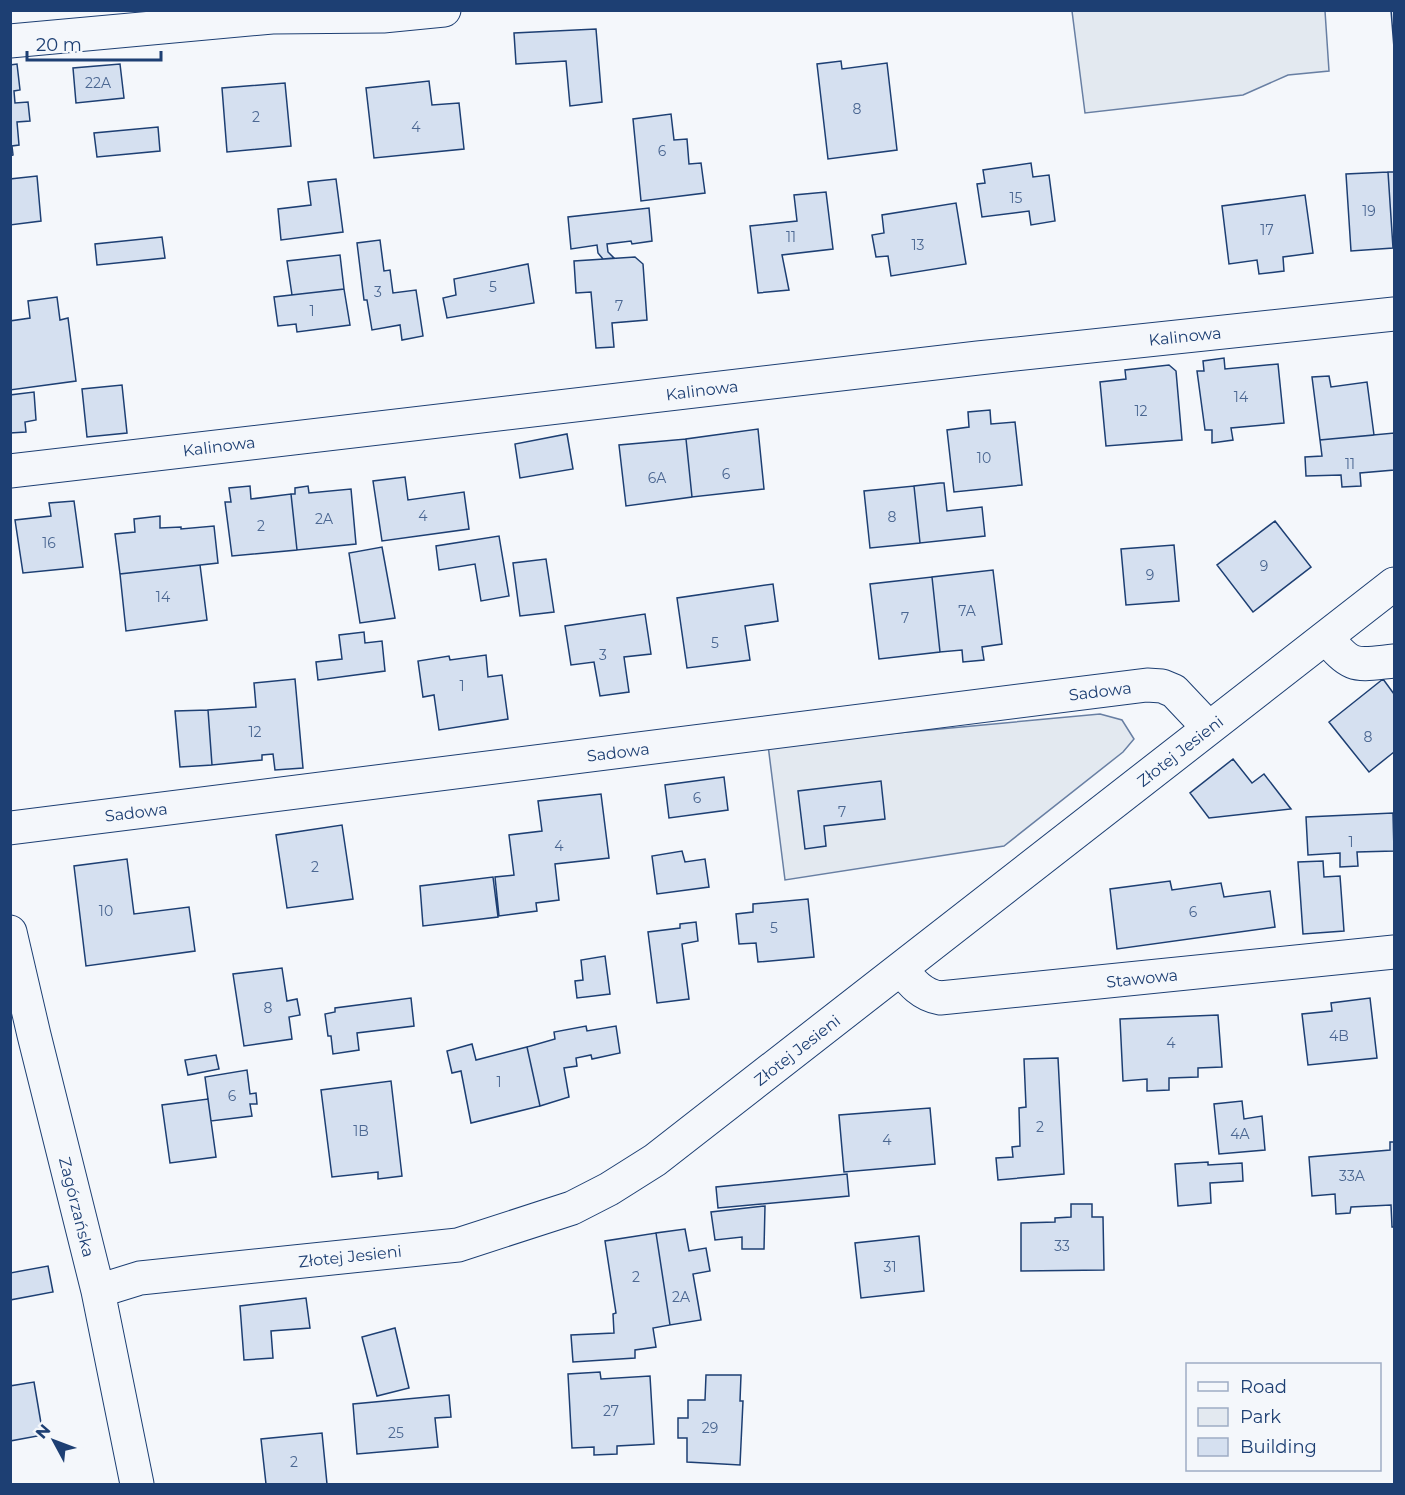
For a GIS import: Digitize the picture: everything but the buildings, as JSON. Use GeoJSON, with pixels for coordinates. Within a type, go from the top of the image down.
{"type":"FeatureCollection","features":[{"type":"Feature","properties":{"kind":"street"},"geometry":{"type":"LineString","coordinates":[[10,40],[272,16],[383,16],[444,10]]}},
{"type":"Feature","properties":{"kind":"street","name":"Kalinowa"},"geometry":{"type":"LineString","coordinates":[[10,471],[978,358],[1395,314]]}},
{"type":"Feature","properties":{"kind":"street","name":"Złotej Jesieni"},"geometry":{"type":"LineString","coordinates":[[98,1291],[140,1278],[458,1245],[572,1208],[609,1189],[655,1160],[1395,584]]}},
{"type":"Feature","properties":{"kind":"street"},"geometry":{"type":"LineString","coordinates":[[1326,637],[1342,657],[1355,663],[1395,661]]}},
{"type":"Feature","properties":{"kind":"street","name":"Sadowa"},"geometry":{"type":"LineString","coordinates":[[10,828],[1147,686],[1162,686],[1174,691],[1209,728]]}},
{"type":"Feature","properties":{"kind":"street","name":"Zagórzańska"},"geometry":{"type":"LineString","coordinates":[[10,932],[22,1036],[98,1291],[137,1485]]}},
{"type":"Feature","properties":{"kind":"street","name":"Stawowa"},"geometry":{"type":"LineString","coordinates":[[901,969],[923,992],[940,998],[1395,952]]}},
{"type":"Feature","properties":{"kind":"green space"},"geometry":{"type":"Polygon","coordinates":[[[1072,11],[1325,11],[1329,71],[1288,75],[1243,95],[1085,113],[1072,11]]]}},
{"type":"Feature","properties":{"kind":"green space"},"geometry":{"type":"Polygon","coordinates":[[[1100,714],[1122,720],[1134,739],[1123,752],[1004,846],[785,880],[768,745],[1100,714]]]}}]}
